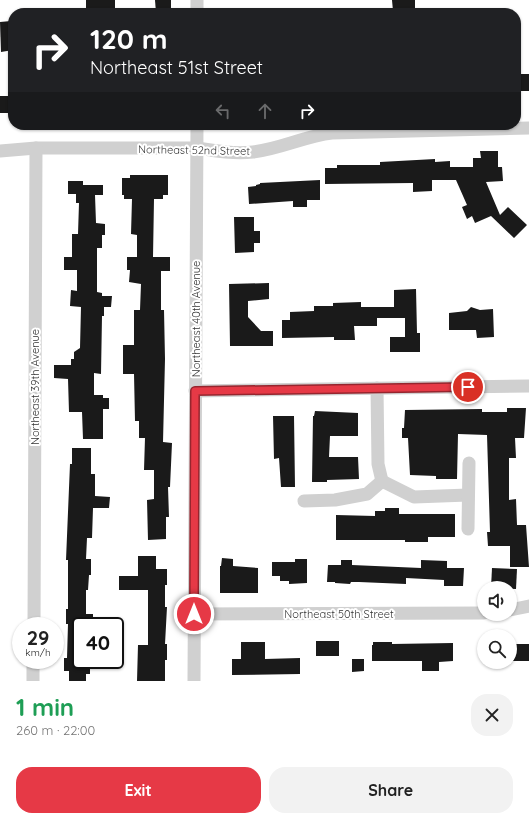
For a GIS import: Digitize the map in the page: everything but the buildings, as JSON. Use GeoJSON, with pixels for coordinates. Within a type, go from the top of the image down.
{"type":"FeatureCollection","features":[{"type":"Feature","properties":{"kind":"street","name":"Northeast 40th Avenue"},"geometry":{"type":"LineString","coordinates":[[194,681],[197,130]]}},
{"type":"Feature","properties":{"kind":"street","name":"Northeast 52nd Street"},"geometry":{"type":"LineString","coordinates":[[0,151],[36,148],[197,148],[223,152],[253,152],[294,143],[316,135],[332,133],[450,130]]}},
{"type":"Feature","properties":{"kind":"street","name":"Northeast 39th Avenue"},"geometry":{"type":"LineString","coordinates":[[34,617],[36,148]]}},
{"type":"Feature","properties":{"kind":"street"},"geometry":{"type":"LineString","coordinates":[[195,391],[529,386]]}},
{"type":"Feature","properties":{"kind":"street"},"geometry":{"type":"LineString","coordinates":[[377,388],[378,464],[382,481],[414,498],[468,495]]}},
{"type":"Feature","properties":{"kind":"street"},"geometry":{"type":"LineString","coordinates":[[468,529],[469,463]]}},
{"type":"Feature","properties":{"kind":"street"},"geometry":{"type":"LineString","coordinates":[[304,501],[335,500],[367,494],[382,481]]}},
{"type":"Feature","properties":{"kind":"street"},"geometry":{"type":"LineString","coordinates":[[517,609],[529,606]]}},
{"type":"Feature","properties":{"kind":"street","name":"Northeast 50th Street"},"geometry":{"type":"LineString","coordinates":[[194,614],[477,613]]}},
{"type":"Feature","properties":{"kind":"street"},"geometry":{"type":"LineString","coordinates":[[33,681],[34,669]]}},
{"type":"Feature","properties":{"kind":"route"},"geometry":{"type":"LineString","coordinates":[[194,614],[195,391],[468,387]]}}]}
